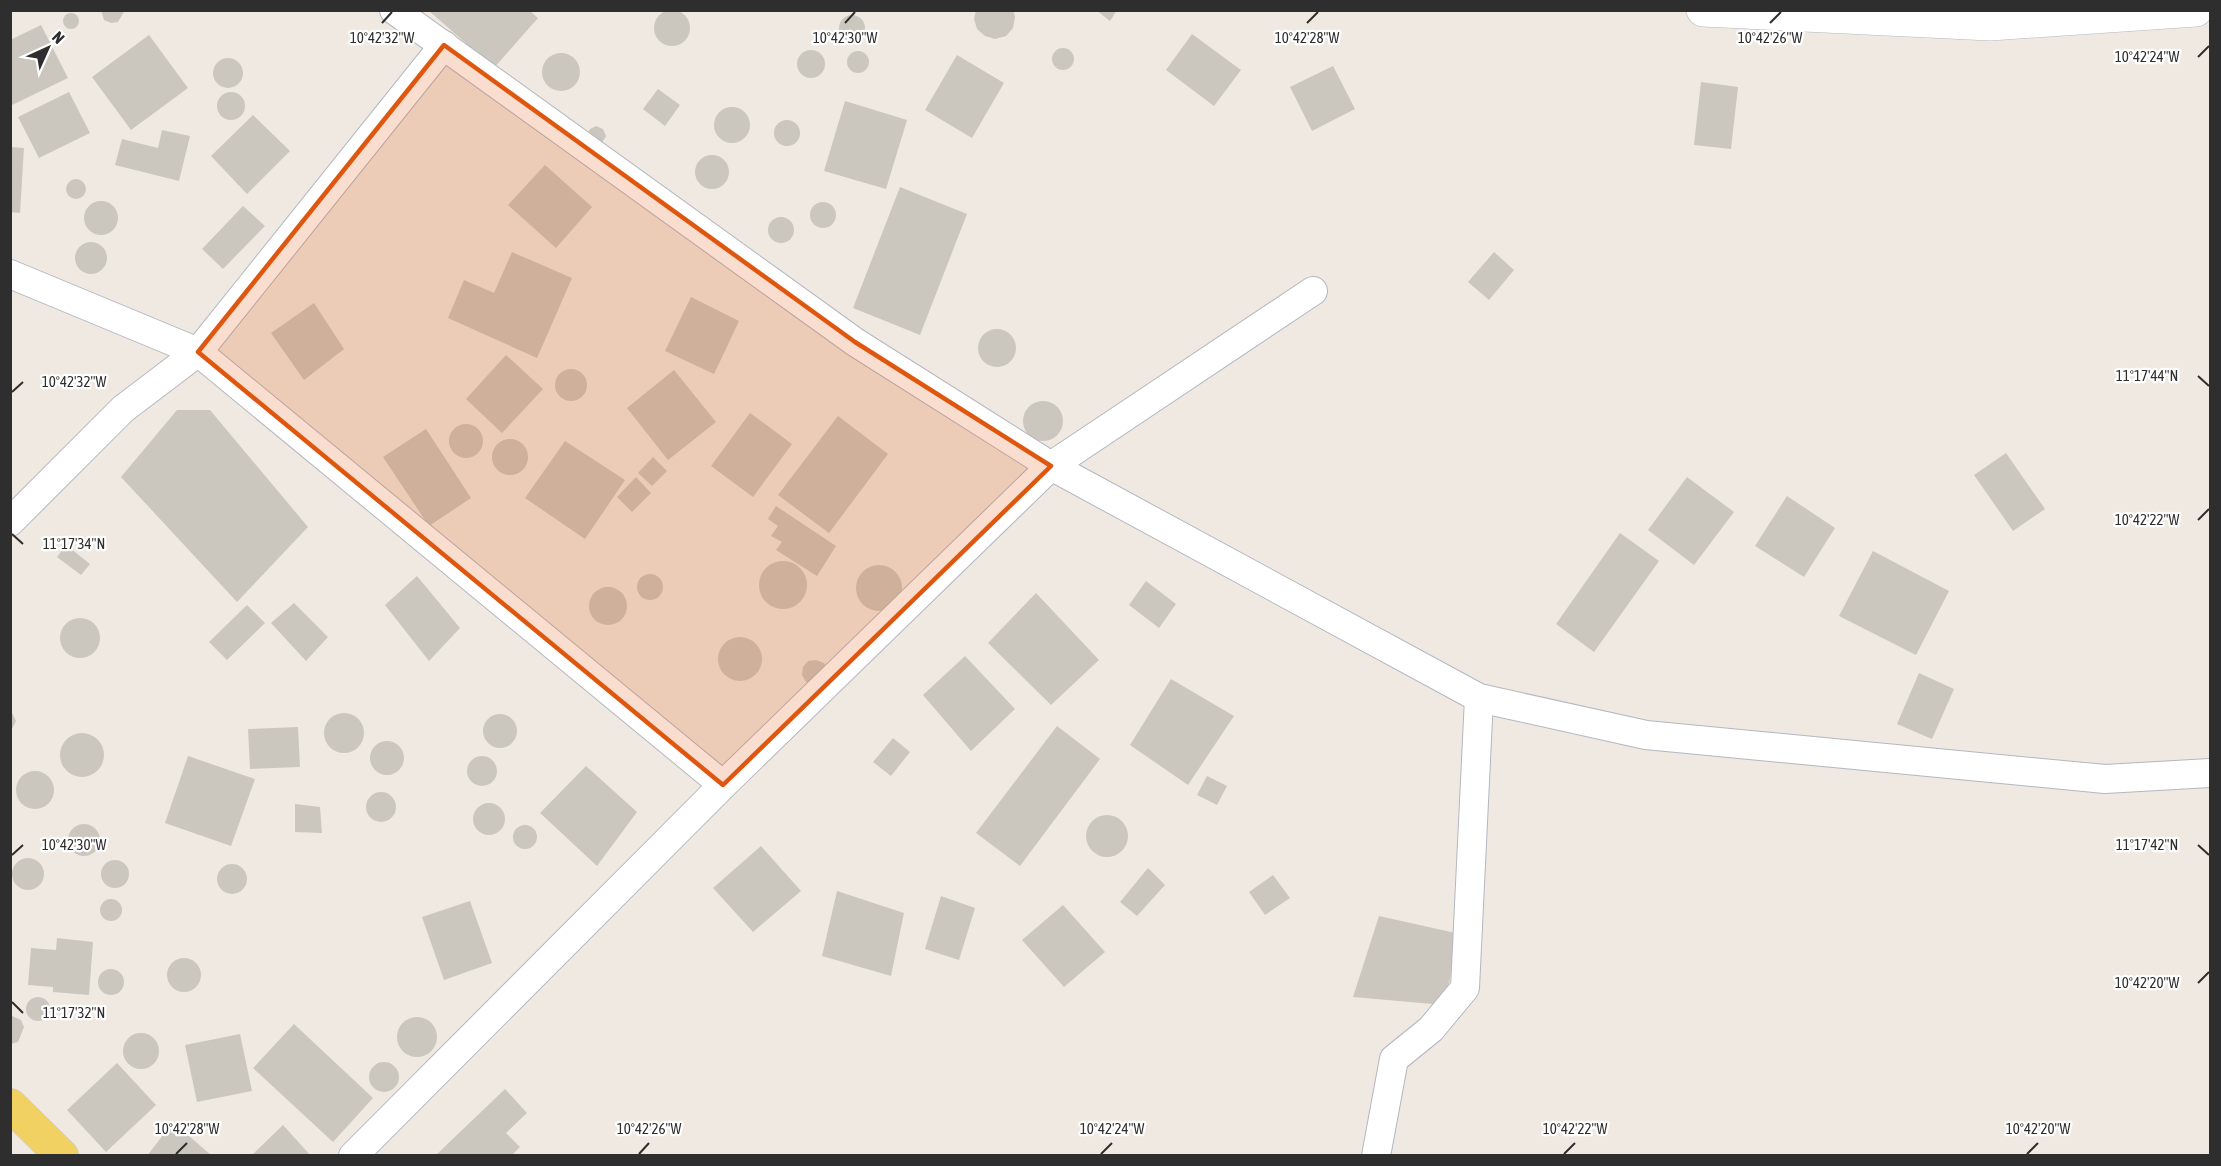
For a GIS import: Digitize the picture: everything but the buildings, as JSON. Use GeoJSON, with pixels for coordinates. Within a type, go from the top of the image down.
{"type":"FeatureCollection","features":[{"type":"Feature","properties":{"kind":"main road"},"geometry":{"type":"LineString","coordinates":[[10,1105],[62,1155]]}},
{"type":"Feature","properties":{"kind":"street"},"geometry":{"type":"LineString","coordinates":[[394,10],[855,342],[1051,466],[1479,698],[1646,735],[2105,779],[2211,773]]}},
{"type":"Feature","properties":{"kind":"street"},"geometry":{"type":"LineString","coordinates":[[1703,10],[1990,24],[2196,10]]}},
{"type":"Feature","properties":{"kind":"street"},"geometry":{"type":"LineString","coordinates":[[10,522],[123,409],[198,352],[444,45]]}},
{"type":"Feature","properties":{"kind":"street"},"geometry":{"type":"LineString","coordinates":[[10,274],[198,352],[723,785]]}},
{"type":"Feature","properties":{"kind":"street"},"geometry":{"type":"LineString","coordinates":[[352,1155],[723,785],[1051,466],[1313,291]]}},
{"type":"Feature","properties":{"kind":"street"},"geometry":{"type":"LineString","coordinates":[[1376,1155],[1394,1059],[1431,1029],[1465,988],[1479,698]]}},
{"type":"Feature","properties":{"kind":"highlighted area"},"geometry":{"type":"Polygon","coordinates":[[[444,45],[855,342],[1051,466],[723,785],[198,352],[444,45]]]}}]}
